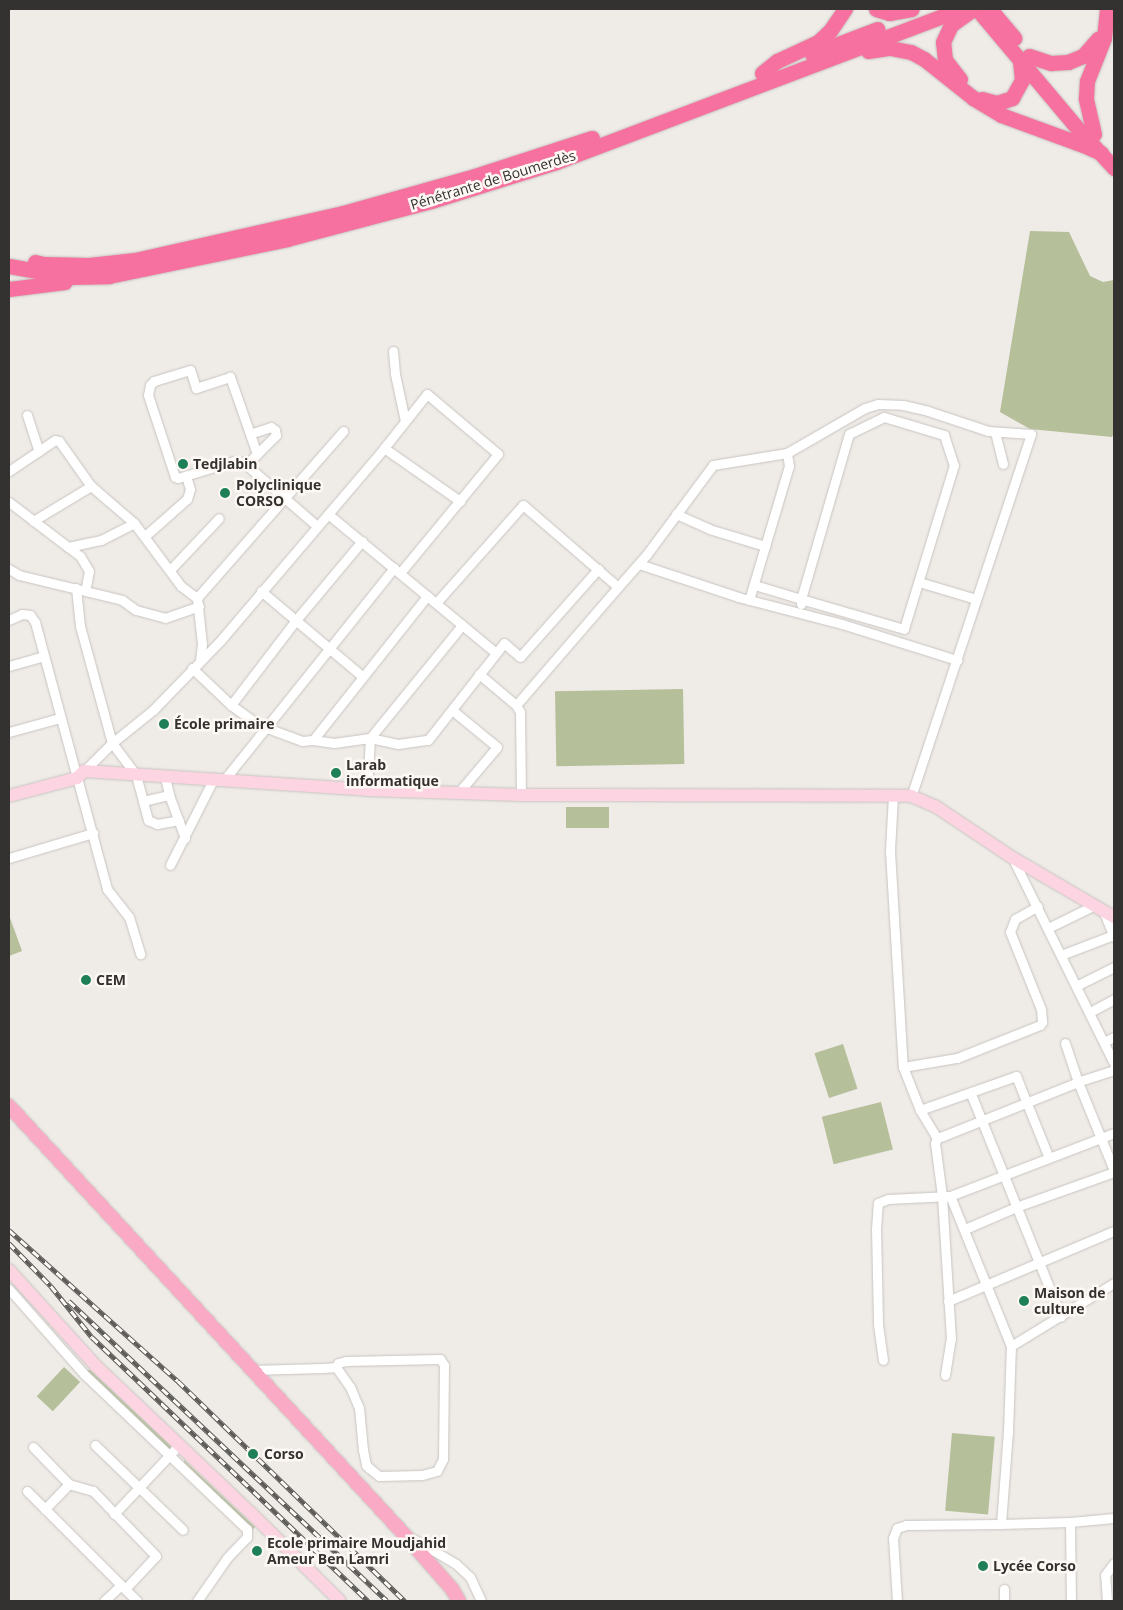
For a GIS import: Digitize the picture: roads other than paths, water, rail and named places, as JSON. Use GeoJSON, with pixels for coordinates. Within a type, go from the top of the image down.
{"type":"FeatureCollection","features":[{"type":"Feature","properties":{"kind":"highway"},"geometry":{"type":"LineString","coordinates":[[762,73],[777,61],[818,42],[830,31],[845,9]]}},
{"type":"Feature","properties":{"kind":"highway"},"geometry":{"type":"LineString","coordinates":[[876,9],[897,13],[912,9]]}},
{"type":"Feature","properties":{"kind":"highway","name":"Pénétrante de Boumerdès"},"geometry":{"type":"LineString","coordinates":[[10,259],[44,264],[110,263],[343,213],[475,176],[588,140],[931,9]]}},
{"type":"Feature","properties":{"kind":"highway","name":"Pénétrante de Boumerdès"},"geometry":{"type":"LineString","coordinates":[[10,259],[70,277],[109,276],[287,239],[431,201],[556,162],[960,9]]}},
{"type":"Feature","properties":{"kind":"highway"},"geometry":{"type":"LineString","coordinates":[[1024,58],[1021,85],[1012,98],[1003,102],[992,103],[982,99],[952,71],[944,54],[945,36],[955,21],[976,9],[991,15],[1024,58],[1108,154]]}},
{"type":"Feature","properties":{"kind":"highway"},"geometry":{"type":"LineString","coordinates":[[1024,58],[1059,63],[1083,56],[1100,37],[1104,20],[1101,9]]}},
{"type":"Feature","properties":{"kind":"highway"},"geometry":{"type":"LineString","coordinates":[[1094,134],[1086,98],[1087,81],[1104,38],[1107,9]]}},
{"type":"Feature","properties":{"kind":"highway"},"geometry":{"type":"LineString","coordinates":[[820,61],[883,48],[910,52],[924,59],[973,98],[1001,115],[1108,154]]}},
{"type":"Feature","properties":{"kind":"highway"},"geometry":{"type":"LineString","coordinates":[[1024,58],[1094,134],[1108,154],[1114,168]]}},
{"type":"Feature","properties":{"kind":"highway"},"geometry":{"type":"LineString","coordinates":[[9,290],[109,276]]}},
{"type":"Feature","properties":{"kind":"main road"},"geometry":{"type":"LineString","coordinates":[[9,796],[81,775],[136,775],[367,790],[521,795],[911,796],[935,806],[1012,858],[1104,911]]}},
{"type":"Feature","properties":{"kind":"main road"},"geometry":{"type":"LineString","coordinates":[[9,1106],[402,1532],[456,1595]]}},
{"type":"Feature","properties":{"kind":"main road"},"geometry":{"type":"LineString","coordinates":[[11,1281],[96,1366],[340,1601]]}},
{"type":"Feature","properties":{"kind":"street"},"geometry":{"type":"LineString","coordinates":[[394,351],[395,374],[405,422]]}},
{"type":"Feature","properties":{"kind":"street"},"geometry":{"type":"LineString","coordinates":[[256,454],[230,377],[196,388],[190,370],[154,381],[150,385],[148,395],[172,475],[178,478],[234,460],[247,464],[317,526]]}},
{"type":"Feature","properties":{"kind":"street"},"geometry":{"type":"LineString","coordinates":[[81,775],[112,743],[153,710],[220,641],[384,448],[427,394],[498,454],[460,501],[397,570],[329,649],[265,728],[218,780],[170,865]]}},
{"type":"Feature","properties":{"kind":"street"},"geometry":{"type":"LineString","coordinates":[[516,704],[639,564],[713,464],[787,453],[865,408],[878,404],[903,405],[995,432],[1031,434],[911,796]]}},
{"type":"Feature","properties":{"kind":"street"},"geometry":{"type":"LineString","coordinates":[[27,415],[39,451]]}},
{"type":"Feature","properties":{"kind":"street"},"geometry":{"type":"LineString","coordinates":[[801,613],[801,599],[849,434],[884,417],[944,435],[954,465],[902,642]]}},
{"type":"Feature","properties":{"kind":"street"},"geometry":{"type":"LineString","coordinates":[[247,464],[276,436],[276,430],[271,427],[250,434]]}},
{"type":"Feature","properties":{"kind":"street"},"geometry":{"type":"LineString","coordinates":[[9,569],[19,575],[122,600],[136,610],[165,618],[198,602],[284,496],[343,431]]}},
{"type":"Feature","properties":{"kind":"street"},"geometry":{"type":"LineString","coordinates":[[995,432],[1003,464]]}},
{"type":"Feature","properties":{"kind":"street"},"geometry":{"type":"LineString","coordinates":[[9,471],[56,440],[59,441],[91,486],[134,524],[145,536],[181,586],[198,602],[200,660]]}},
{"type":"Feature","properties":{"kind":"street"},"geometry":{"type":"LineString","coordinates":[[384,448],[460,501]]}},
{"type":"Feature","properties":{"kind":"street"},"geometry":{"type":"LineString","coordinates":[[749,600],[789,466],[787,453]]}},
{"type":"Feature","properties":{"kind":"street"},"geometry":{"type":"LineString","coordinates":[[145,536],[187,499],[190,489],[186,476]]}},
{"type":"Feature","properties":{"kind":"street"},"geometry":{"type":"LineString","coordinates":[[32,521],[91,486]]}},
{"type":"Feature","properties":{"kind":"street"},"geometry":{"type":"LineString","coordinates":[[9,502],[80,556],[90,571],[81,589],[80,626],[112,743],[136,775],[148,820],[157,824],[179,820]]}},
{"type":"Feature","properties":{"kind":"street"},"geometry":{"type":"LineString","coordinates":[[436,604],[523,505],[618,587]]}},
{"type":"Feature","properties":{"kind":"street"},"geometry":{"type":"LineString","coordinates":[[328,514],[496,653]]}},
{"type":"Feature","properties":{"kind":"street"},"geometry":{"type":"LineString","coordinates":[[676,514],[709,529],[765,546]]}},
{"type":"Feature","properties":{"kind":"street"},"geometry":{"type":"LineString","coordinates":[[170,570],[220,518]]}},
{"type":"Feature","properties":{"kind":"street"},"geometry":{"type":"LineString","coordinates":[[68,547],[101,540],[134,524]]}},
{"type":"Feature","properties":{"kind":"street"},"geometry":{"type":"LineString","coordinates":[[231,705],[296,620],[362,541]]}},
{"type":"Feature","properties":{"kind":"street"},"geometry":{"type":"LineString","coordinates":[[639,564],[749,600],[902,642],[957,660]]}},
{"type":"Feature","properties":{"kind":"street"},"geometry":{"type":"LineString","coordinates":[[192,668],[231,705],[265,728],[302,741],[334,742],[370,738],[398,744],[428,740],[504,643],[520,657],[598,569]]}},
{"type":"Feature","properties":{"kind":"street"},"geometry":{"type":"LineString","coordinates":[[9,577],[19,575]]}},
{"type":"Feature","properties":{"kind":"street"},"geometry":{"type":"LineString","coordinates":[[919,582],[976,599]]}},
{"type":"Feature","properties":{"kind":"street"},"geometry":{"type":"LineString","coordinates":[[758,586],[904,630]]}},
{"type":"Feature","properties":{"kind":"street"},"geometry":{"type":"LineString","coordinates":[[261,591],[362,676]]}},
{"type":"Feature","properties":{"kind":"street"},"geometry":{"type":"LineString","coordinates":[[312,740],[427,596]]}},
{"type":"Feature","properties":{"kind":"street"},"geometry":{"type":"LineString","coordinates":[[9,620],[22,614],[30,615],[35,622],[60,718],[81,775],[107,889],[129,917],[140,954]]}},
{"type":"Feature","properties":{"kind":"street"},"geometry":{"type":"LineString","coordinates":[[367,790],[370,738],[462,625]]}},
{"type":"Feature","properties":{"kind":"street"},"geometry":{"type":"LineString","coordinates":[[9,666],[44,656]]}},
{"type":"Feature","properties":{"kind":"street"},"geometry":{"type":"LineString","coordinates":[[479,674],[516,704],[521,717],[521,795]]}},
{"type":"Feature","properties":{"kind":"street"},"geometry":{"type":"LineString","coordinates":[[452,710],[497,746],[459,792]]}},
{"type":"Feature","properties":{"kind":"street"},"geometry":{"type":"LineString","coordinates":[[9,732],[60,718]]}},
{"type":"Feature","properties":{"kind":"street"},"geometry":{"type":"LineString","coordinates":[[165,777],[169,795],[185,838]]}},
{"type":"Feature","properties":{"kind":"street"},"geometry":{"type":"LineString","coordinates":[[143,801],[169,795]]}},
{"type":"Feature","properties":{"kind":"street"},"geometry":{"type":"LineString","coordinates":[[893,795],[890,851],[903,1067],[920,1110],[938,1138],[935,1151],[946,1196],[951,1347],[945,1375]]}},
{"type":"Feature","properties":{"kind":"street"},"geometry":{"type":"LineString","coordinates":[[9,858],[93,833]]}},
{"type":"Feature","properties":{"kind":"street"},"geometry":{"type":"LineString","coordinates":[[1012,858],[1038,906],[1114,1063]]}},
{"type":"Feature","properties":{"kind":"street"},"geometry":{"type":"LineString","coordinates":[[903,1067],[957,1058],[1040,1025],[1042,1022],[1041,1009],[1010,932],[1015,919],[1038,906]]}},
{"type":"Feature","properties":{"kind":"street"},"geometry":{"type":"LineString","coordinates":[[1048,928],[1104,911],[1114,936],[1061,955]]}},
{"type":"Feature","properties":{"kind":"street"},"geometry":{"type":"LineString","coordinates":[[1076,986],[1114,967]]}},
{"type":"Feature","properties":{"kind":"street"},"geometry":{"type":"LineString","coordinates":[[1090,1012],[1114,999]]}},
{"type":"Feature","properties":{"kind":"street"},"geometry":{"type":"LineString","coordinates":[[1104,1042],[1114,1037]]}},
{"type":"Feature","properties":{"kind":"street"},"geometry":{"type":"LineString","coordinates":[[965,1229],[1016,1207],[1114,1171],[1064,1043]]}},
{"type":"Feature","properties":{"kind":"street"},"geometry":{"type":"LineString","coordinates":[[938,1138],[1078,1082],[1114,1070]]}},
{"type":"Feature","properties":{"kind":"street"},"geometry":{"type":"LineString","coordinates":[[920,1110],[971,1094],[1016,1076],[1049,1158]]}},
{"type":"Feature","properties":{"kind":"street"},"geometry":{"type":"LineString","coordinates":[[971,1094],[1061,1317]]}},
{"type":"Feature","properties":{"kind":"street"},"geometry":{"type":"LineString","coordinates":[[883,1360],[878,1323],[876,1229],[878,1203],[888,1199],[946,1196],[1004,1176],[1114,1133]]}},
{"type":"Feature","properties":{"kind":"street"},"geometry":{"type":"LineString","coordinates":[[946,1196],[965,1229],[1011,1346],[1008,1431],[1001,1524]]}},
{"type":"Feature","properties":{"kind":"street"},"geometry":{"type":"LineString","coordinates":[[948,1301],[1114,1231]]}},
{"type":"Feature","properties":{"kind":"street"},"geometry":{"type":"LineString","coordinates":[[11,1281],[84,1374],[248,1532],[247,1537],[226,1558],[197,1601]]}},
{"type":"Feature","properties":{"kind":"street"},"geometry":{"type":"LineString","coordinates":[[1011,1346],[1114,1284]]}},
{"type":"Feature","properties":{"kind":"street"},"geometry":{"type":"LineString","coordinates":[[251,1370],[336,1367],[338,1363],[346,1361],[440,1359],[444,1365],[443,1459],[437,1471],[422,1475],[379,1476],[369,1468],[363,1450],[359,1408],[350,1387],[336,1367]]}},
{"type":"Feature","properties":{"kind":"street"},"geometry":{"type":"LineString","coordinates":[[95,1444],[183,1530]]}},
{"type":"Feature","properties":{"kind":"street"},"geometry":{"type":"LineString","coordinates":[[114,1514],[179,1445]]}},
{"type":"Feature","properties":{"kind":"street"},"geometry":{"type":"LineString","coordinates":[[33,1447],[69,1484],[93,1491],[156,1556],[123,1587],[104,1601]]}},
{"type":"Feature","properties":{"kind":"street"},"geometry":{"type":"LineString","coordinates":[[45,1509],[69,1484]]}},
{"type":"Feature","properties":{"kind":"street"},"geometry":{"type":"LineString","coordinates":[[27,1491],[137,1601]]}},
{"type":"Feature","properties":{"kind":"street"},"geometry":{"type":"LineString","coordinates":[[897,1601],[893,1538],[897,1528],[906,1525],[1070,1522],[1114,1518]]}},
{"type":"Feature","properties":{"kind":"street"},"geometry":{"type":"LineString","coordinates":[[1070,1522],[1072,1601]]}},
{"type":"Feature","properties":{"kind":"street"},"geometry":{"type":"LineString","coordinates":[[402,1532],[456,1564],[470,1577],[482,1601]]}},
{"type":"Feature","properties":{"kind":"street"},"geometry":{"type":"LineString","coordinates":[[1107,1601],[1105,1575],[1114,1563]]}},
{"type":"Feature","properties":{"kind":"street"},"geometry":{"type":"LineString","coordinates":[[1004,1589],[1004,1601]]}},
{"type":"Feature","properties":{"kind":"railway"},"geometry":{"type":"LineString","coordinates":[[9,1230],[178,1381],[405,1601]]}},
{"type":"Feature","properties":{"kind":"railway"},"geometry":{"type":"LineString","coordinates":[[9,1243],[51,1286],[92,1337],[368,1601]]}},
{"type":"Feature","properties":{"kind":"railway"},"geometry":{"type":"LineString","coordinates":[[69,1301],[387,1601]]}},
{"type":"Feature","properties":{"kind":"place","name":"Tedjlabin"},"geometry":{"type":"Point","coordinates":[183,464]}},
{"type":"Feature","properties":{"kind":"place","name":"Polyclinique CORSO"},"geometry":{"type":"Point","coordinates":[225,493]}},
{"type":"Feature","properties":{"kind":"place","name":"École primaire"},"geometry":{"type":"Point","coordinates":[164,724]}},
{"type":"Feature","properties":{"kind":"place","name":"Larab informatique"},"geometry":{"type":"Point","coordinates":[336,773]}},
{"type":"Feature","properties":{"kind":"place","name":"CEM"},"geometry":{"type":"Point","coordinates":[86,980]}},
{"type":"Feature","properties":{"kind":"place","name":"Maison de culture"},"geometry":{"type":"Point","coordinates":[1024,1301]}},
{"type":"Feature","properties":{"kind":"place","name":"Corso"},"geometry":{"type":"Point","coordinates":[253,1454]}},
{"type":"Feature","properties":{"kind":"place","name":"Ecole primaire Moudjahid Ameur Ben Lamri"},"geometry":{"type":"Point","coordinates":[257,1551]}},
{"type":"Feature","properties":{"kind":"place","name":"Lycée Corso"},"geometry":{"type":"Point","coordinates":[983,1566]}}]}
